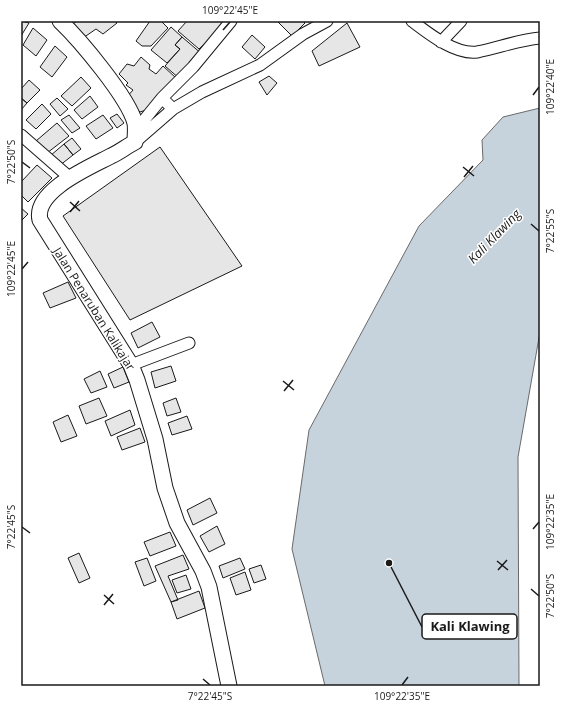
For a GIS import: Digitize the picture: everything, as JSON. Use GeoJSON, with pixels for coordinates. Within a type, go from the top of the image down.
{"type":"FeatureCollection","features":[{"type":"Feature","properties":{"kind":"street"},"geometry":{"type":"LineString","coordinates":[[60,21],[75,35],[113,85],[131,112],[135,136]]}},
{"type":"Feature","properties":{"kind":"street"},"geometry":{"type":"LineString","coordinates":[[135,136],[162,98],[193,67],[231,21]]}},
{"type":"Feature","properties":{"kind":"street"},"geometry":{"type":"LineString","coordinates":[[135,136],[173,109],[202,92],[260,65],[303,34],[326,21]]}},
{"type":"Feature","properties":{"kind":"street"},"geometry":{"type":"LineString","coordinates":[[412,21],[441,42],[464,51],[476,52],[540,38]]}},
{"type":"Feature","properties":{"kind":"street"},"geometry":{"type":"LineString","coordinates":[[441,42],[461,21]]}},
{"type":"Feature","properties":{"kind":"street"},"geometry":{"type":"LineString","coordinates":[[162,98],[173,109]]}},
{"type":"Feature","properties":{"kind":"street"},"geometry":{"type":"LineString","coordinates":[[21,135],[69,177]]}},
{"type":"Feature","properties":{"kind":"street","name":"Jalan Penaruban Kalikajar"},"geometry":{"type":"LineString","coordinates":[[135,136],[114,155],[69,177],[42,203],[38,212],[40,220],[131,365],[155,439],[165,488],[177,523],[203,572],[209,587],[229,686]]}},
{"type":"Feature","properties":{"kind":"street"},"geometry":{"type":"LineString","coordinates":[[131,365],[189,343]]}},
{"type":"Feature","properties":{"kind":"water"},"geometry":{"type":"Polygon","coordinates":[[[540,108],[540,332],[518,457],[519,686],[325,686],[292,549],[309,430],[419,226],[483,160],[482,140],[503,117],[540,108]]]}},
{"type":"Feature","properties":{"kind":"building"},"geometry":{"type":"Polygon","coordinates":[[[21,21],[29,23],[21,36],[21,21]]]}},
{"type":"Feature","properties":{"kind":"building"},"geometry":{"type":"Polygon","coordinates":[[[77,21],[115,21],[117,23],[103,34],[96,29],[83,38],[78,32],[79,29],[73,24],[77,21]]]}},
{"type":"Feature","properties":{"kind":"building"},"geometry":{"type":"Polygon","coordinates":[[[150,21],[161,21],[168,28],[151,46],[142,46],[136,41],[150,21]]]}},
{"type":"Feature","properties":{"kind":"building"},"geometry":{"type":"Polygon","coordinates":[[[187,21],[229,21],[199,49],[178,31],[187,21]]]}},
{"type":"Feature","properties":{"kind":"building"},"geometry":{"type":"Polygon","coordinates":[[[277,21],[303,21],[305,23],[292,36],[277,21]]]}},
{"type":"Feature","properties":{"kind":"building"},"geometry":{"type":"Polygon","coordinates":[[[347,23],[360,47],[319,66],[312,51],[347,23]]]}},
{"type":"Feature","properties":{"kind":"building"},"geometry":{"type":"Polygon","coordinates":[[[171,27],[182,37],[175,45],[180,49],[167,63],[151,50],[171,27]]]}},
{"type":"Feature","properties":{"kind":"building"},"geometry":{"type":"Polygon","coordinates":[[[33,28],[47,40],[36,56],[23,45],[33,28]]]}},
{"type":"Feature","properties":{"kind":"building"},"geometry":{"type":"Polygon","coordinates":[[[252,35],[265,47],[255,59],[242,47],[252,35]]]}},
{"type":"Feature","properties":{"kind":"building"},"geometry":{"type":"Polygon","coordinates":[[[182,37],[202,54],[180,79],[165,66],[180,49],[175,45],[182,37]]]}},
{"type":"Feature","properties":{"kind":"building"},"geometry":{"type":"Polygon","coordinates":[[[55,46],[67,57],[52,77],[40,67],[55,46]]]}},
{"type":"Feature","properties":{"kind":"building"},"geometry":{"type":"Polygon","coordinates":[[[141,57],[150,65],[149,69],[156,74],[163,66],[176,78],[149,109],[140,112],[125,99],[133,90],[126,85],[128,83],[119,74],[127,64],[134,66],[141,57]]]}},
{"type":"Feature","properties":{"kind":"building"},"geometry":{"type":"Polygon","coordinates":[[[269,76],[277,83],[267,95],[259,82],[269,76]]]}},
{"type":"Feature","properties":{"kind":"building"},"geometry":{"type":"Polygon","coordinates":[[[81,77],[91,88],[72,106],[61,96],[81,77]]]}},
{"type":"Feature","properties":{"kind":"building"},"geometry":{"type":"Polygon","coordinates":[[[29,80],[40,90],[27,103],[21,98],[21,89],[29,80]]]}},
{"type":"Feature","properties":{"kind":"building"},"geometry":{"type":"Polygon","coordinates":[[[90,96],[98,107],[82,119],[74,110],[90,96]]]}},
{"type":"Feature","properties":{"kind":"building"},"geometry":{"type":"Polygon","coordinates":[[[21,98],[27,103],[21,110],[21,98]]]}},
{"type":"Feature","properties":{"kind":"building"},"geometry":{"type":"Polygon","coordinates":[[[57,98],[68,109],[60,116],[50,104],[57,98]]]}},
{"type":"Feature","properties":{"kind":"building"},"geometry":{"type":"Polygon","coordinates":[[[42,104],[51,114],[36,129],[26,120],[42,104]]]}},
{"type":"Feature","properties":{"kind":"building"},"geometry":{"type":"Polygon","coordinates":[[[117,114],[124,123],[117,128],[110,118],[117,114]]]}},
{"type":"Feature","properties":{"kind":"building"},"geometry":{"type":"Polygon","coordinates":[[[69,115],[80,128],[72,133],[61,120],[69,115]]]}},
{"type":"Feature","properties":{"kind":"building"},"geometry":{"type":"Polygon","coordinates":[[[103,115],[113,128],[96,139],[86,126],[103,115]]]}},
{"type":"Feature","properties":{"kind":"building"},"geometry":{"type":"Polygon","coordinates":[[[57,123],[69,136],[47,153],[36,141],[57,123]]]}},
{"type":"Feature","properties":{"kind":"building"},"geometry":{"type":"Polygon","coordinates":[[[72,138],[81,149],[73,155],[64,144],[72,138]]]}},
{"type":"Feature","properties":{"kind":"building"},"geometry":{"type":"Polygon","coordinates":[[[64,144],[73,155],[59,166],[50,156],[64,144]]]}},
{"type":"Feature","properties":{"kind":"building"},"geometry":{"type":"Polygon","coordinates":[[[160,147],[242,266],[130,320],[63,216],[160,147]]]}},
{"type":"Feature","properties":{"kind":"building"},"geometry":{"type":"Polygon","coordinates":[[[37,165],[52,178],[28,202],[21,195],[21,182],[37,165]]]}},
{"type":"Feature","properties":{"kind":"building"},"geometry":{"type":"Polygon","coordinates":[[[21,208],[28,214],[21,221],[21,208]]]}},
{"type":"Feature","properties":{"kind":"building"},"geometry":{"type":"Polygon","coordinates":[[[68,282],[76,298],[50,308],[43,293],[68,282]]]}},
{"type":"Feature","properties":{"kind":"building"},"geometry":{"type":"Polygon","coordinates":[[[152,322],[160,337],[138,348],[131,333],[152,322]]]}},
{"type":"Feature","properties":{"kind":"building"},"geometry":{"type":"Polygon","coordinates":[[[171,366],[176,381],[155,388],[151,372],[171,366]]]}},
{"type":"Feature","properties":{"kind":"building"},"geometry":{"type":"Polygon","coordinates":[[[123,367],[129,382],[114,388],[108,374],[123,367]]]}},
{"type":"Feature","properties":{"kind":"building"},"geometry":{"type":"Polygon","coordinates":[[[100,371],[107,387],[91,393],[84,379],[100,371]]]}},
{"type":"Feature","properties":{"kind":"building"},"geometry":{"type":"Polygon","coordinates":[[[99,398],[107,416],[86,424],[79,406],[99,398]]]}},
{"type":"Feature","properties":{"kind":"building"},"geometry":{"type":"Polygon","coordinates":[[[176,398],[181,412],[167,416],[163,403],[176,398]]]}},
{"type":"Feature","properties":{"kind":"building"},"geometry":{"type":"Polygon","coordinates":[[[130,410],[135,425],[111,436],[105,421],[130,410]]]}},
{"type":"Feature","properties":{"kind":"building"},"geometry":{"type":"Polygon","coordinates":[[[68,415],[77,436],[61,442],[53,422],[68,415]]]}},
{"type":"Feature","properties":{"kind":"building"},"geometry":{"type":"Polygon","coordinates":[[[187,416],[192,429],[172,435],[168,423],[187,416]]]}},
{"type":"Feature","properties":{"kind":"building"},"geometry":{"type":"Polygon","coordinates":[[[140,428],[145,442],[122,450],[117,437],[140,428]]]}},
{"type":"Feature","properties":{"kind":"building"},"geometry":{"type":"Polygon","coordinates":[[[210,498],[217,513],[193,525],[187,510],[210,498]]]}},
{"type":"Feature","properties":{"kind":"building"},"geometry":{"type":"Polygon","coordinates":[[[217,526],[225,544],[209,552],[200,536],[217,526]]]}},
{"type":"Feature","properties":{"kind":"building"},"geometry":{"type":"Polygon","coordinates":[[[170,532],[176,546],[150,556],[144,542],[170,532]]]}},
{"type":"Feature","properties":{"kind":"building"},"geometry":{"type":"Polygon","coordinates":[[[79,553],[90,578],[79,583],[68,558],[79,553]]]}},
{"type":"Feature","properties":{"kind":"building"},"geometry":{"type":"Polygon","coordinates":[[[183,555],[189,569],[168,576],[178,600],[171,602],[155,566],[183,555]]]}},
{"type":"Feature","properties":{"kind":"building"},"geometry":{"type":"Polygon","coordinates":[[[147,558],[156,581],[144,586],[135,562],[147,558]]]}},
{"type":"Feature","properties":{"kind":"building"},"geometry":{"type":"Polygon","coordinates":[[[240,558],[245,569],[223,578],[219,566],[240,558]]]}},
{"type":"Feature","properties":{"kind":"building"},"geometry":{"type":"Polygon","coordinates":[[[261,565],[266,579],[254,583],[249,569],[261,565]]]}},
{"type":"Feature","properties":{"kind":"building"},"geometry":{"type":"Polygon","coordinates":[[[245,572],[251,590],[236,595],[230,578],[245,572]]]}},
{"type":"Feature","properties":{"kind":"building"},"geometry":{"type":"Polygon","coordinates":[[[186,575],[191,589],[177,593],[172,580],[186,575]]]}},
{"type":"Feature","properties":{"kind":"building"},"geometry":{"type":"Polygon","coordinates":[[[199,591],[205,608],[177,619],[171,602],[199,591]]]}},
{"type":"Feature","properties":{"kind":"place","name":"Kali Klawing"},"geometry":{"type":"Point","coordinates":[389,563]}}]}
